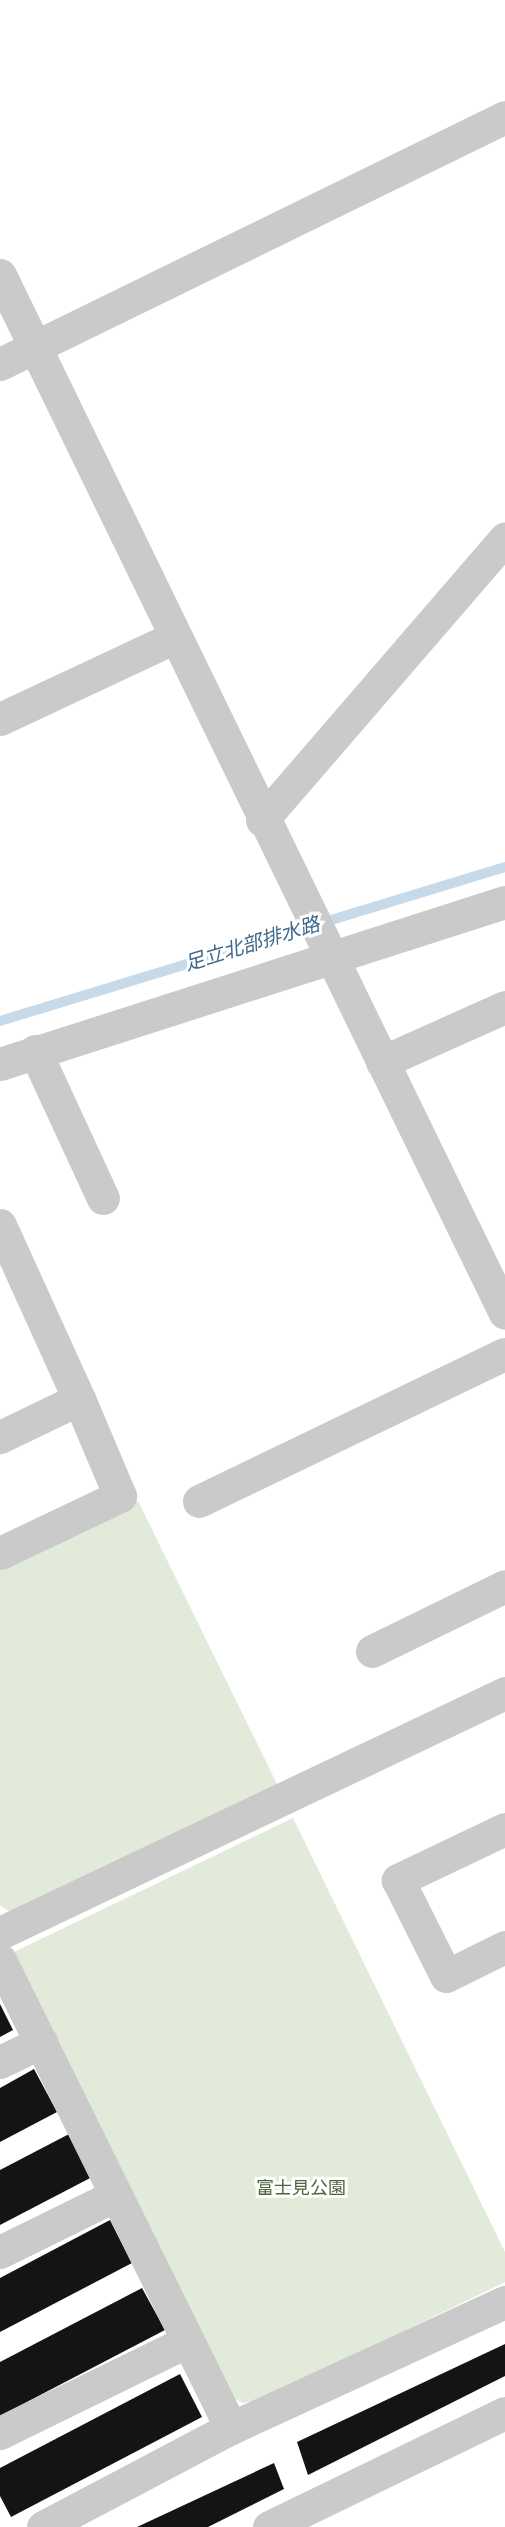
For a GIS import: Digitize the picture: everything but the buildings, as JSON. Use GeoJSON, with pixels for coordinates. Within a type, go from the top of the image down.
{"type":"FeatureCollection","features":[{"type":"Feature","properties":{"kind":"street"},"geometry":{"type":"LineString","coordinates":[[0,364],[505,117]]}},
{"type":"Feature","properties":{"kind":"street"},"geometry":{"type":"LineString","coordinates":[[0,275],[37,346],[262,820],[505,1313]]}},
{"type":"Feature","properties":{"kind":"street"},"geometry":{"type":"LineString","coordinates":[[262,820],[505,538]]}},
{"type":"Feature","properties":{"kind":"street"},"geometry":{"type":"LineString","coordinates":[[0,719],[175,637]]}},
{"type":"Feature","properties":{"kind":"street"},"geometry":{"type":"LineString","coordinates":[[0,1064],[35,1051],[332,960],[505,902]]}},
{"type":"Feature","properties":{"kind":"street"},"geometry":{"type":"LineString","coordinates":[[382,1062],[505,1007]]}},
{"type":"Feature","properties":{"kind":"street"},"geometry":{"type":"LineString","coordinates":[[35,1051],[103,1198]]}},
{"type":"Feature","properties":{"kind":"street"},"geometry":{"type":"LineString","coordinates":[[0,1553],[120,1496],[1,1229]]}},
{"type":"Feature","properties":{"kind":"street"},"geometry":{"type":"LineString","coordinates":[[199,1501],[505,1353]]}},
{"type":"Feature","properties":{"kind":"street"},"geometry":{"type":"LineString","coordinates":[[0,1437],[78,1399]]}},
{"type":"Feature","properties":{"kind":"street"},"geometry":{"type":"LineString","coordinates":[[372,1651],[505,1586]]}},
{"type":"Feature","properties":{"kind":"street"},"geometry":{"type":"LineString","coordinates":[[0,1933],[505,1694]]}},
{"type":"Feature","properties":{"kind":"street"},"geometry":{"type":"LineString","coordinates":[[505,1828],[398,1880],[446,1976],[505,1947]]}},
{"type":"Feature","properties":{"kind":"street"},"geometry":{"type":"LineString","coordinates":[[0,1960],[231,2428]]}},
{"type":"Feature","properties":{"kind":"street"},"geometry":{"type":"LineString","coordinates":[[0,2062],[40,2042]]}},
{"type":"Feature","properties":{"kind":"street"},"geometry":{"type":"LineString","coordinates":[[0,2252],[116,2195]]}},
{"type":"Feature","properties":{"kind":"street"},"geometry":{"type":"LineString","coordinates":[[44,2527],[231,2428],[505,2302]]}},
{"type":"Feature","properties":{"kind":"street"},"geometry":{"type":"LineString","coordinates":[[0,2433],[188,2341]]}},
{"type":"Feature","properties":{"kind":"street"},"geometry":{"type":"LineString","coordinates":[[269,2527],[505,2412]]}},
{"type":"Feature","properties":{"kind":"green space"},"geometry":{"type":"Polygon","coordinates":[[[138,1501],[281,1792],[22,1918],[0,1906],[0,1567],[138,1501]]]}},
{"type":"Feature","properties":{"kind":"green space","name":"富士見公園"},"geometry":{"type":"Polygon","coordinates":[[[293,1818],[505,2252],[505,2282],[268,2397],[243,2403],[233,2398],[14,1952],[293,1818]]]}},
{"type":"Feature","properties":{"kind":"waterway","name":"足立北部排水路"},"geometry":{"type":"LineString","coordinates":[[0,1021],[505,867]]}}]}
